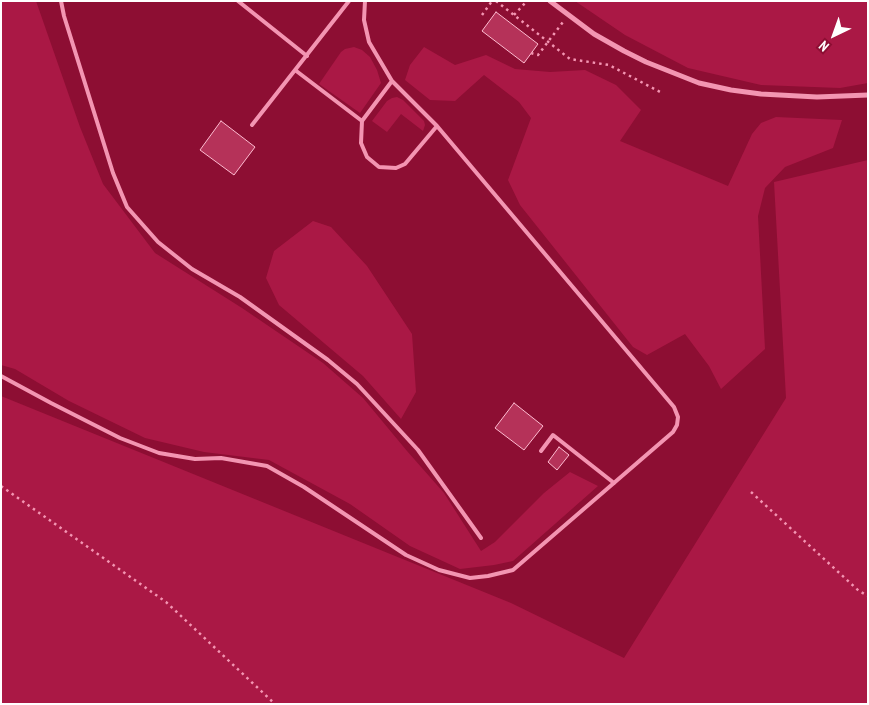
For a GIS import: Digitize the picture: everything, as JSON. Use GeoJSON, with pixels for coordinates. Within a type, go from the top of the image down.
{"type":"FeatureCollection","features":[{"type":"Feature","properties":{"kind":"street"},"geometry":{"type":"LineString","coordinates":[[550,1],[594,34],[624,51],[646,62],[700,83],[761,94],[817,98],[868,95]]}},
{"type":"Feature","properties":{"kind":"lane"},"geometry":{"type":"LineString","coordinates":[[62,1],[64,16],[113,173],[127,207],[158,242],[192,269],[248,303],[328,360],[357,384],[418,450],[481,538]]}},
{"type":"Feature","properties":{"kind":"lane"},"geometry":{"type":"LineString","coordinates":[[238,1],[306,56]]}},
{"type":"Feature","properties":{"kind":"lane"},"geometry":{"type":"LineString","coordinates":[[252,125],[349,1]]}},
{"type":"Feature","properties":{"kind":"lane"},"geometry":{"type":"LineString","coordinates":[[1,376],[120,438],[160,453],[195,459],[221,458],[267,466],[304,487],[406,554],[439,570],[470,578],[514,570],[673,432],[677,425],[678,417],[674,407],[437,126],[392,81],[369,42],[364,20],[365,1]]}},
{"type":"Feature","properties":{"kind":"lane"},"geometry":{"type":"LineString","coordinates":[[295,70],[362,121]]}},
{"type":"Feature","properties":{"kind":"lane"},"geometry":{"type":"LineString","coordinates":[[392,81],[362,121],[361,143],[367,157],[379,167],[396,168],[405,164],[437,126]]}},
{"type":"Feature","properties":{"kind":"lane"},"geometry":{"type":"LineString","coordinates":[[541,451],[553,435],[614,483]]}},
{"type":"Feature","properties":{"kind":"path"},"geometry":{"type":"LineString","coordinates":[[482,15],[492,1]]}},
{"type":"Feature","properties":{"kind":"path"},"geometry":{"type":"LineString","coordinates":[[496,1],[570,59],[609,65],[662,93]]}},
{"type":"Feature","properties":{"kind":"path"},"geometry":{"type":"LineString","coordinates":[[514,16],[527,1]]}},
{"type":"Feature","properties":{"kind":"path"},"geometry":{"type":"LineString","coordinates":[[532,53],[538,55],[568,15]]}},
{"type":"Feature","properties":{"kind":"path"},"geometry":{"type":"LineString","coordinates":[[1,486],[166,602],[274,704]]}},
{"type":"Feature","properties":{"kind":"path"},"geometry":{"type":"LineString","coordinates":[[751,492],[859,591],[868,596]]}},
{"type":"Feature","properties":{"kind":"shaded area"},"geometry":{"type":"Polygon","coordinates":[[[1,1],[36,1],[80,127],[103,184],[155,253],[242,308],[323,363],[363,398],[444,493],[481,551],[495,542],[544,493],[570,472],[598,486],[513,561],[460,569],[410,546],[350,504],[269,460],[204,452],[145,438],[69,401],[15,369],[1,365],[1,1]]]}},
{"type":"Feature","properties":{"kind":"shaded area"},"geometry":{"type":"Polygon","coordinates":[[[575,1],[868,1],[868,83],[840,88],[761,85],[688,68],[625,35],[575,1]]]}},
{"type":"Feature","properties":{"kind":"shaded area"},"geometry":{"type":"Polygon","coordinates":[[[354,47],[362,50],[370,57],[381,83],[360,113],[319,84],[341,52],[354,47]]]}},
{"type":"Feature","properties":{"kind":"shaded area"},"geometry":{"type":"Polygon","coordinates":[[[424,47],[455,65],[486,55],[515,69],[550,72],[585,70],[616,85],[641,110],[620,141],[728,186],[752,134],[761,123],[776,117],[842,120],[833,148],[785,167],[765,188],[758,216],[765,349],[721,389],[709,366],[685,334],[647,355],[633,347],[520,205],[508,180],[531,118],[519,102],[484,75],[455,101],[430,100],[405,80],[410,65],[424,47]]]}},
{"type":"Feature","properties":{"kind":"shaded area"},"geometry":{"type":"Polygon","coordinates":[[[397,97],[403,100],[424,121],[423,131],[401,114],[387,132],[372,121],[387,101],[397,97]]]}},
{"type":"Feature","properties":{"kind":"shaded area"},"geometry":{"type":"Polygon","coordinates":[[[868,160],[868,704],[1,704],[1,396],[511,603],[624,658],[786,398],[774,182],[868,160]]]}},
{"type":"Feature","properties":{"kind":"shaded area"},"geometry":{"type":"Polygon","coordinates":[[[313,221],[331,227],[367,266],[412,334],[416,392],[401,419],[363,376],[279,305],[266,278],[274,251],[313,221]]]}},
{"type":"Feature","properties":{"kind":"building"},"geometry":{"type":"Polygon","coordinates":[[[496,12],[538,44],[524,63],[482,31],[496,12]]]}},
{"type":"Feature","properties":{"kind":"building"},"geometry":{"type":"Polygon","coordinates":[[[221,121],[255,147],[234,175],[200,150],[221,121]]]}},
{"type":"Feature","properties":{"kind":"building"},"geometry":{"type":"Polygon","coordinates":[[[514,403],[543,426],[524,450],[495,428],[514,403]]]}},
{"type":"Feature","properties":{"kind":"building"},"geometry":{"type":"Polygon","coordinates":[[[559,447],[569,455],[557,470],[548,462],[559,447]]]}}]}
